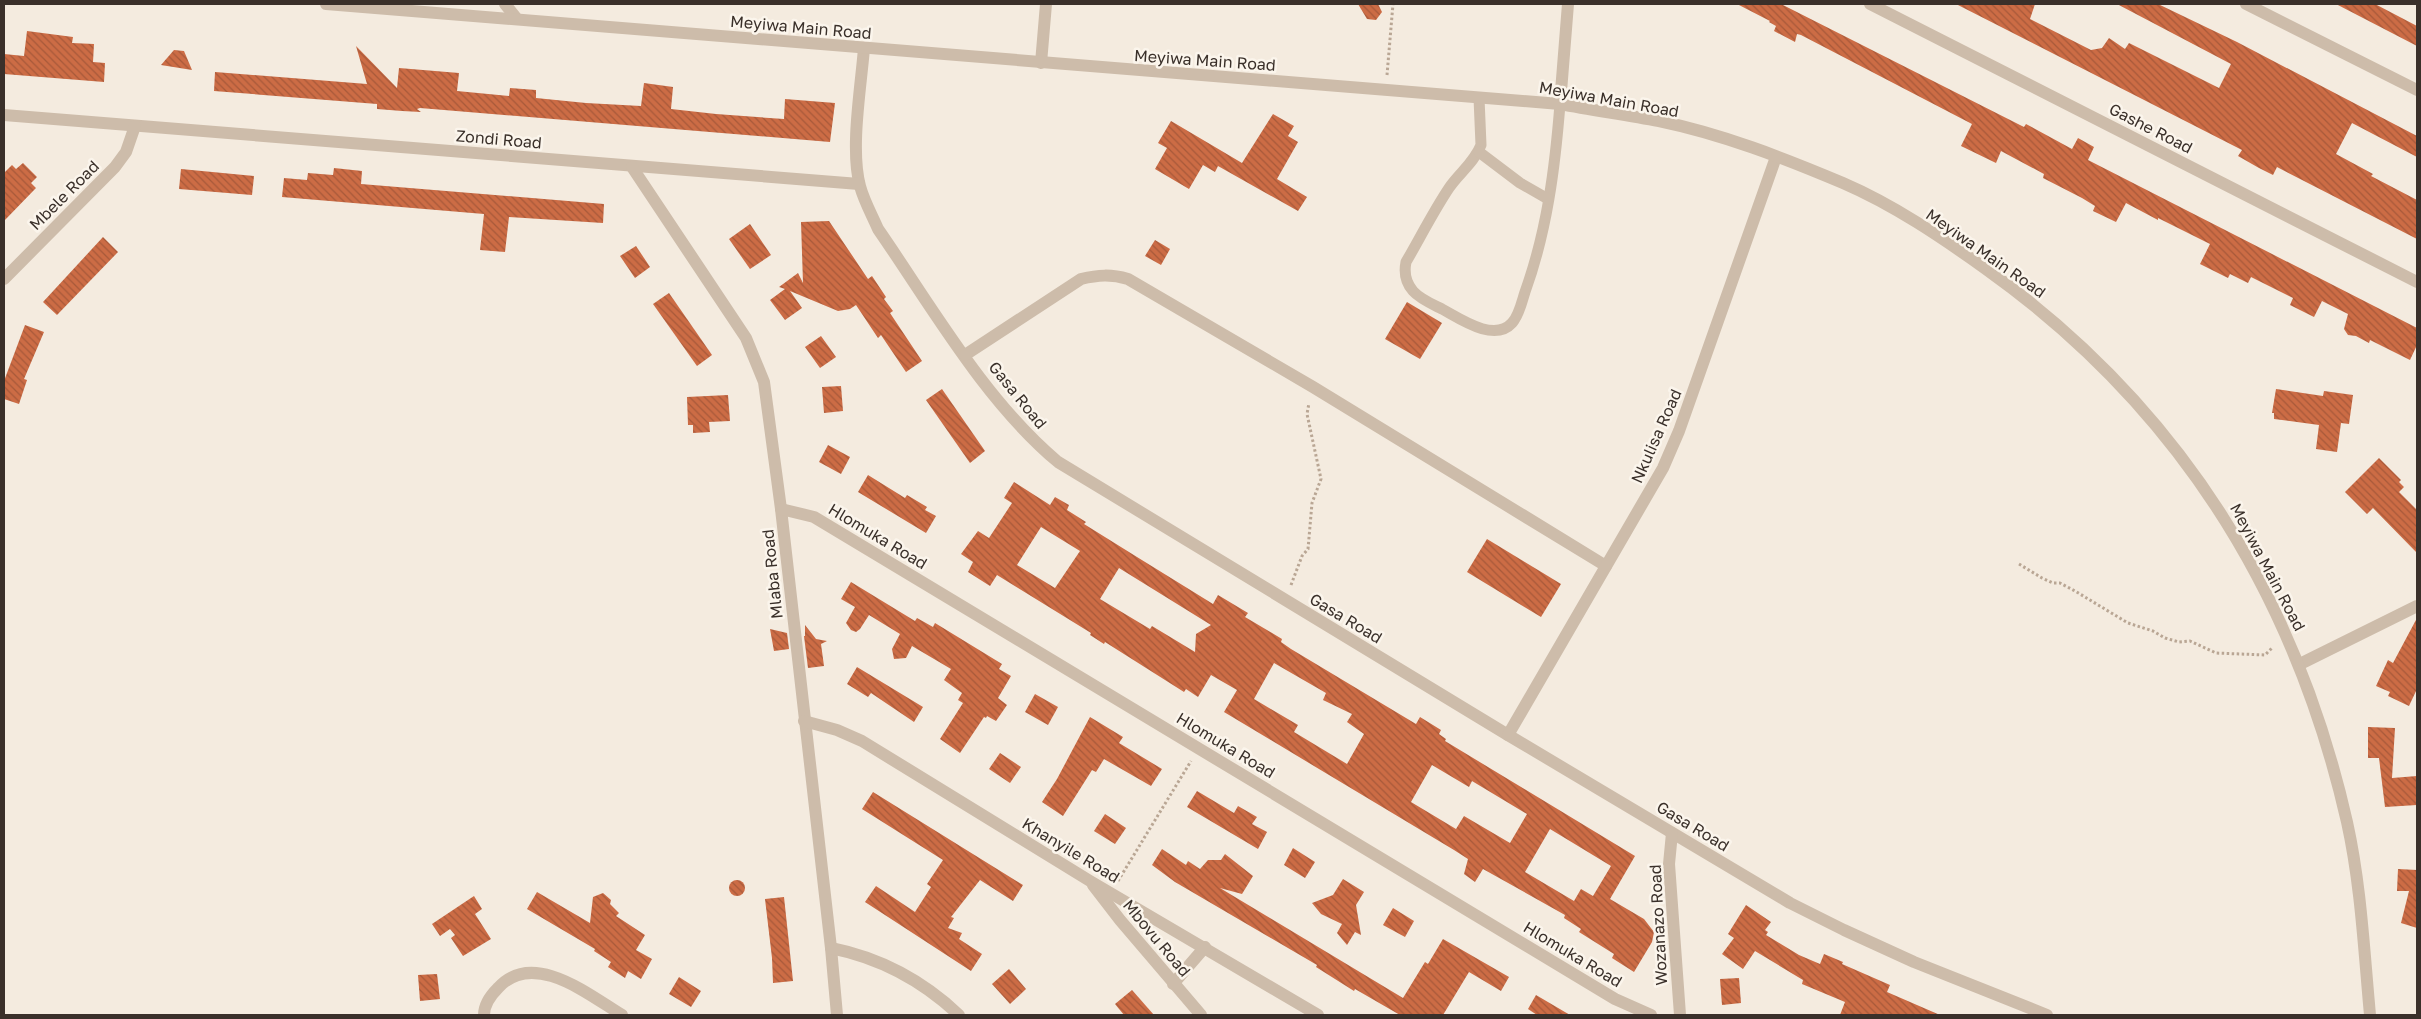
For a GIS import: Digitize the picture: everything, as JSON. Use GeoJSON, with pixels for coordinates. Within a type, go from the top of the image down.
{"type":"FeatureCollection","features":[{"type":"Feature","properties":{"kind":"street","name":"Meyiwa Main Road"},"geometry":{"type":"LineString","coordinates":[[326,4],[1560,104],[1660,122],[1719,137],[1846,185],[1937,234],[2017,291],[2070,335],[2118,382],[2168,438],[2206,488],[2238,540],[2288,638],[2300,664],[2324,735],[2348,825],[2360,904],[2370,1015]]}},
{"type":"Feature","properties":{"kind":"street"},"geometry":{"type":"LineString","coordinates":[[505,4],[517,19]]}},
{"type":"Feature","properties":{"kind":"street"},"geometry":{"type":"LineString","coordinates":[[1041,63],[1046,4]]}},
{"type":"Feature","properties":{"kind":"street"},"geometry":{"type":"LineString","coordinates":[[1560,104],[1568,4]]}},
{"type":"Feature","properties":{"kind":"street","name":"Gashe Road"},"geometry":{"type":"LineString","coordinates":[[1870,4],[2417,282]]}},
{"type":"Feature","properties":{"kind":"street"},"geometry":{"type":"LineString","coordinates":[[2246,4],[2417,90]]}},
{"type":"Feature","properties":{"kind":"street","name":"Gasa Road"},"geometry":{"type":"LineString","coordinates":[[864,48],[857,143],[860,184],[878,228],[1003,408],[1032,440],[1058,462],[1790,903],[1844,930],[2047,1015]]}},
{"type":"Feature","properties":{"kind":"street","name":"Zondi Road"},"geometry":{"type":"LineString","coordinates":[[4,115],[860,184]]}},
{"type":"Feature","properties":{"kind":"street","name":"Mbele Road"},"geometry":{"type":"LineString","coordinates":[[4,279],[114,167],[126,152],[135,126]]}},
{"type":"Feature","properties":{"kind":"street","name":"Nkulisa Road"},"geometry":{"type":"LineString","coordinates":[[1508,734],[1663,468],[1679,431],[1776,157]]}},
{"type":"Feature","properties":{"kind":"street","name":"Mlaba Road"},"geometry":{"type":"LineString","coordinates":[[632,167],[746,338],[764,382],[781,509],[837,1015]]}},
{"type":"Feature","properties":{"kind":"street"},"geometry":{"type":"LineString","coordinates":[[965,355],[1081,279],[1098,275],[1114,275],[1128,279],[1313,387],[1606,566]]}},
{"type":"Feature","properties":{"kind":"street","name":"Hlomuka Road"},"geometry":{"type":"LineString","coordinates":[[781,509],[814,517],[1615,999],[1651,1015]]}},
{"type":"Feature","properties":{"kind":"street"},"geometry":{"type":"LineString","coordinates":[[2300,664],[2417,606]]}},
{"type":"Feature","properties":{"kind":"street","name":"Khanyile Road"},"geometry":{"type":"LineString","coordinates":[[804,721],[837,730],[862,742],[1090,881],[1318,1015]]}},
{"type":"Feature","properties":{"kind":"street","name":"Wozanazo Road"},"geometry":{"type":"LineString","coordinates":[[1672,832],[1669,864],[1680,1015]]}},
{"type":"Feature","properties":{"kind":"street","name":"Mbovu Road"},"geometry":{"type":"LineString","coordinates":[[1090,881],[1173,984],[1201,1015]]}},
{"type":"Feature","properties":{"kind":"street"},"geometry":{"type":"LineString","coordinates":[[1173,984],[1205,947]]}},
{"type":"Feature","properties":{"kind":"street"},"geometry":{"type":"LineString","coordinates":[[831,948],[862,954],[911,978],[932,991],[959,1015]]}},
{"type":"Feature","properties":{"kind":"street"},"geometry":{"type":"LineString","coordinates":[[484,1015],[491,996],[504,981],[521,974],[540,972],[564,981],[622,1015]]}},
{"type":"Feature","properties":{"kind":"lane"},"geometry":{"type":"LineString","coordinates":[[1479,98],[1482,138],[1479,152],[1449,187],[1406,262],[1404,270],[1409,285],[1419,296],[1471,325],[1500,330],[1513,322],[1539,252],[1556,151],[1560,104]]}},
{"type":"Feature","properties":{"kind":"lane"},"geometry":{"type":"LineString","coordinates":[[1479,152],[1520,183],[1548,199]]}},
{"type":"Feature","properties":{"kind":"path"},"geometry":{"type":"LineString","coordinates":[[1386,90],[1393,4]]}},
{"type":"Feature","properties":{"kind":"path"},"geometry":{"type":"LineString","coordinates":[[1283,599],[1291,587],[1302,556],[1308,549],[1312,502],[1321,479],[1307,414],[1313,387]]}},
{"type":"Feature","properties":{"kind":"path"},"geometry":{"type":"LineString","coordinates":[[2019,564],[2042,578],[2053,583],[2060,583],[2076,591],[2128,623],[2153,631],[2165,638],[2179,642],[2190,641],[2216,653],[2265,656],[2271,648],[2288,638]]}},
{"type":"Feature","properties":{"kind":"path"},"geometry":{"type":"LineString","coordinates":[[1111,892],[1199,747]]}},
{"type":"Feature","properties":{"kind":"building"},"geometry":{"type":"Polygon","coordinates":[[[1358,4],[1378,4],[1382,12],[1376,20],[1367,19],[1358,4]]]}},
{"type":"Feature","properties":{"kind":"building"},"geometry":{"type":"Polygon","coordinates":[[[1737,4],[1781,4],[2024,127],[2026,124],[2072,149],[2078,138],[2094,147],[2088,160],[2417,328],[2417,345],[2410,360],[2370,340],[2369,343],[2356,336],[2348,335],[2344,329],[2348,314],[2322,301],[2314,317],[2290,305],[2293,298],[2251,277],[2248,283],[2230,274],[2228,278],[2200,264],[2210,244],[2158,218],[2158,220],[2126,203],[2116,222],[2093,211],[2095,206],[2082,198],[2043,178],[2044,174],[2001,151],[1996,163],[1961,146],[1972,124],[1801,35],[1797,34],[1795,42],[1774,31],[1776,26],[1770,21],[1737,4]]]}},
{"type":"Feature","properties":{"kind":"building"},"geometry":{"type":"Polygon","coordinates":[[[1956,4],[2035,4],[2030,19],[2091,50],[2102,48],[2109,38],[2125,49],[2129,43],[2219,88],[2231,64],[2117,4],[2158,4],[2237,42],[2417,136],[2417,157],[2352,123],[2336,154],[2373,174],[2371,176],[2417,200],[2417,239],[2277,167],[2273,175],[2259,168],[2238,156],[2242,150],[1956,4]]]}},
{"type":"Feature","properties":{"kind":"building"},"geometry":{"type":"Polygon","coordinates":[[[2336,4],[2375,4],[2417,26],[2417,46],[2336,4]]]}},
{"type":"Feature","properties":{"kind":"building"},"geometry":{"type":"Polygon","coordinates":[[[27,31],[73,37],[72,43],[94,44],[93,62],[105,63],[104,82],[4,74],[4,54],[24,56],[27,31]]]}},
{"type":"Feature","properties":{"kind":"building"},"geometry":{"type":"Polygon","coordinates":[[[356,46],[397,88],[399,68],[459,73],[457,91],[509,96],[510,88],[536,90],[536,98],[586,103],[641,106],[644,83],[673,87],[671,109],[716,114],[784,119],[785,99],[835,103],[830,142],[420,108],[417,109],[421,112],[377,109],[377,104],[214,91],[215,72],[367,84],[356,46]]]}},
{"type":"Feature","properties":{"kind":"building"},"geometry":{"type":"Polygon","coordinates":[[[174,50],[184,51],[192,70],[161,65],[174,50]]]}},
{"type":"Feature","properties":{"kind":"building"},"geometry":{"type":"Polygon","coordinates":[[[1273,114],[1294,126],[1288,136],[1298,142],[1277,179],[1307,197],[1298,211],[1218,166],[1215,172],[1203,165],[1189,189],[1155,169],[1167,148],[1158,143],[1171,121],[1242,163],[1273,114]]]}},
{"type":"Feature","properties":{"kind":"building"},"geometry":{"type":"Polygon","coordinates":[[[23,163],[37,177],[31,183],[36,188],[4,221],[4,173],[12,165],[16,169],[23,163]]]}},
{"type":"Feature","properties":{"kind":"building"},"geometry":{"type":"Polygon","coordinates":[[[334,168],[362,171],[361,184],[604,204],[603,223],[509,217],[505,252],[480,250],[484,214],[282,197],[284,178],[307,180],[308,173],[333,175],[334,168]]]}},
{"type":"Feature","properties":{"kind":"building"},"geometry":{"type":"Polygon","coordinates":[[[181,169],[254,176],[252,195],[179,189],[181,169]]]}},
{"type":"Feature","properties":{"kind":"building"},"geometry":{"type":"Polygon","coordinates":[[[829,221],[868,279],[872,276],[886,297],[884,299],[893,311],[890,313],[922,361],[906,372],[881,335],[878,338],[856,305],[850,309],[838,311],[790,291],[802,308],[785,320],[770,300],[785,289],[779,287],[798,273],[803,283],[801,222],[829,221]]]}},
{"type":"Feature","properties":{"kind":"building"},"geometry":{"type":"Polygon","coordinates":[[[750,224],[771,255],[750,269],[729,239],[750,224]]]}},
{"type":"Feature","properties":{"kind":"building"},"geometry":{"type":"Polygon","coordinates":[[[103,237],[118,252],[57,315],[43,302],[103,237]]]}},
{"type":"Feature","properties":{"kind":"building"},"geometry":{"type":"Polygon","coordinates":[[[1155,240],[1170,249],[1161,265],[1145,256],[1155,240]]]}},
{"type":"Feature","properties":{"kind":"building"},"geometry":{"type":"Polygon","coordinates":[[[636,246],[650,267],[635,278],[620,256],[636,246]]]}},
{"type":"Feature","properties":{"kind":"building"},"geometry":{"type":"Polygon","coordinates":[[[669,293],[712,355],[697,366],[653,304],[669,293]]]}},
{"type":"Feature","properties":{"kind":"building"},"geometry":{"type":"Polygon","coordinates":[[[1407,302],[1442,323],[1420,359],[1385,339],[1407,302]]]}},
{"type":"Feature","properties":{"kind":"building"},"geometry":{"type":"Polygon","coordinates":[[[25,325],[44,332],[24,379],[27,380],[19,404],[4,399],[4,381],[25,325]]]}},
{"type":"Feature","properties":{"kind":"building"},"geometry":{"type":"Polygon","coordinates":[[[821,336],[836,357],[820,368],[805,347],[821,336]]]}},
{"type":"Feature","properties":{"kind":"building"},"geometry":{"type":"Polygon","coordinates":[[[841,386],[843,411],[824,413],[822,387],[841,386]]]}},
{"type":"Feature","properties":{"kind":"building"},"geometry":{"type":"Polygon","coordinates":[[[942,389],[985,451],[970,463],[926,400],[942,389]]]}},
{"type":"Feature","properties":{"kind":"building"},"geometry":{"type":"Polygon","coordinates":[[[2276,389],[2323,396],[2324,391],[2353,395],[2349,424],[2341,423],[2337,452],[2316,449],[2319,425],[2274,419],[2274,413],[2272,413],[2276,389]]]}},
{"type":"Feature","properties":{"kind":"building"},"geometry":{"type":"Polygon","coordinates":[[[728,395],[730,421],[709,422],[710,432],[693,433],[693,425],[688,425],[687,397],[728,395]]]}},
{"type":"Feature","properties":{"kind":"building"},"geometry":{"type":"Polygon","coordinates":[[[828,445],[850,457],[841,474],[819,462],[828,445]]]}},
{"type":"Feature","properties":{"kind":"building"},"geometry":{"type":"Polygon","coordinates":[[[2379,458],[2401,480],[2399,482],[2404,487],[2399,492],[2417,510],[2417,553],[2373,508],[2367,514],[2345,492],[2379,458]]]}},
{"type":"Feature","properties":{"kind":"building"},"geometry":{"type":"Polygon","coordinates":[[[868,475],[905,498],[907,495],[927,507],[925,510],[936,516],[926,533],[858,492],[868,475]]]}},
{"type":"Feature","properties":{"kind":"building"},"geometry":{"type":"Polygon","coordinates":[[[1014,482],[1050,505],[1055,497],[1069,505],[1067,510],[1086,522],[1084,524],[1137,557],[1213,604],[1218,595],[1248,613],[1245,617],[1282,639],[1281,642],[1291,649],[1416,724],[1420,717],[1441,730],[1439,734],[1446,739],[1445,741],[1635,856],[1610,899],[1644,919],[1654,932],[1652,942],[1634,972],[1612,958],[1614,954],[1579,932],[1581,929],[1564,918],[1565,915],[1483,869],[1475,882],[1464,874],[1468,859],[1224,712],[1237,690],[1211,675],[1198,697],[1186,689],[1184,692],[1105,642],[1104,644],[1090,635],[1091,633],[997,575],[990,586],[968,572],[973,562],[961,554],[978,531],[989,538],[1012,503],[1004,498],[1014,482]],[[1041,527],[1017,565],[1055,588],[1080,551],[1041,527]],[[1119,568],[1100,599],[1150,629],[1152,626],[1195,652],[1196,634],[1211,625],[1119,568]],[[1274,663],[1254,699],[1298,725],[1294,732],[1347,764],[1364,734],[1347,722],[1352,714],[1323,700],[1326,693],[1274,663]],[[1432,765],[1411,802],[1456,829],[1464,816],[1510,843],[1527,814],[1472,781],[1469,787],[1432,765]],[[1550,829],[1525,872],[1574,901],[1581,889],[1593,896],[1611,866],[1550,829]]]}},
{"type":"Feature","properties":{"kind":"building"},"geometry":{"type":"Polygon","coordinates":[[[1487,539],[1561,584],[1541,617],[1467,572],[1487,539]]]}},
{"type":"Feature","properties":{"kind":"building"},"geometry":{"type":"Polygon","coordinates":[[[851,582],[915,621],[917,618],[933,627],[935,623],[1002,664],[999,669],[1011,676],[998,698],[1007,705],[996,721],[987,716],[986,718],[984,717],[960,753],[940,739],[963,703],[958,700],[962,693],[944,680],[951,669],[912,646],[906,658],[894,659],[892,649],[900,634],[869,615],[860,629],[856,632],[851,630],[846,623],[855,607],[841,599],[851,582]]]}},
{"type":"Feature","properties":{"kind":"building"},"geometry":{"type":"Polygon","coordinates":[[[2417,618],[2417,689],[2409,706],[2388,696],[2390,692],[2376,686],[2388,660],[2393,663],[2417,618]]]}},
{"type":"Feature","properties":{"kind":"building"},"geometry":{"type":"Polygon","coordinates":[[[805,625],[816,639],[827,641],[821,644],[824,666],[808,668],[804,636],[805,625]]]}},
{"type":"Feature","properties":{"kind":"building"},"geometry":{"type":"Polygon","coordinates":[[[770,629],[787,633],[789,649],[774,651],[770,629]]]}},
{"type":"Feature","properties":{"kind":"building"},"geometry":{"type":"Polygon","coordinates":[[[857,667],[923,707],[914,722],[871,693],[868,697],[847,684],[857,667]]]}},
{"type":"Feature","properties":{"kind":"building"},"geometry":{"type":"Polygon","coordinates":[[[1035,694],[1058,707],[1048,725],[1025,712],[1035,694]]]}},
{"type":"Feature","properties":{"kind":"building"},"geometry":{"type":"Polygon","coordinates":[[[1090,717],[1123,737],[1119,743],[1162,769],[1151,786],[1104,759],[1096,772],[1092,770],[1063,816],[1042,802],[1057,779],[1090,717]]]}},
{"type":"Feature","properties":{"kind":"building"},"geometry":{"type":"Polygon","coordinates":[[[2368,727],[2395,728],[2392,778],[2417,776],[2417,805],[2385,807],[2379,758],[2368,758],[2368,727]]]}},
{"type":"Feature","properties":{"kind":"building"},"geometry":{"type":"Polygon","coordinates":[[[1000,753],[1021,767],[1010,783],[989,769],[1000,753]]]}},
{"type":"Feature","properties":{"kind":"building"},"geometry":{"type":"Polygon","coordinates":[[[1197,791],[1234,813],[1238,806],[1257,817],[1252,824],[1267,832],[1258,849],[1187,807],[1197,791]]]}},
{"type":"Feature","properties":{"kind":"building"},"geometry":{"type":"Polygon","coordinates":[[[873,792],[1023,885],[1013,901],[980,880],[951,917],[954,918],[948,928],[962,933],[959,939],[982,954],[971,971],[865,902],[876,886],[915,912],[931,887],[927,884],[943,860],[862,809],[873,792]]]}},
{"type":"Feature","properties":{"kind":"building"},"geometry":{"type":"Polygon","coordinates":[[[1105,814],[1126,828],[1115,844],[1094,831],[1105,814]]]}},
{"type":"Feature","properties":{"kind":"building"},"geometry":{"type":"Polygon","coordinates":[[[1293,848],[1315,862],[1305,878],[1284,865],[1293,848]]]}},
{"type":"Feature","properties":{"kind":"building"},"geometry":{"type":"Polygon","coordinates":[[[1162,849],[1186,865],[1188,861],[1200,869],[1208,860],[1221,860],[1225,854],[1253,876],[1242,894],[1220,888],[1403,998],[1425,962],[1428,964],[1443,939],[1509,977],[1501,991],[1469,972],[1443,1015],[1400,1015],[1355,989],[1354,991],[1316,967],[1317,965],[1175,882],[1152,865],[1162,849]]]}},
{"type":"Feature","properties":{"kind":"building"},"geometry":{"type":"Polygon","coordinates":[[[2398,869],[2417,870],[2417,928],[2401,923],[2409,891],[2397,891],[2398,869]]]}},
{"type":"Feature","properties":{"kind":"building"},"geometry":{"type":"Polygon","coordinates":[[[1343,879],[1364,892],[1356,905],[1361,935],[1355,932],[1347,945],[1337,933],[1342,924],[1321,914],[1312,903],[1333,895],[1343,879]]]}},
{"type":"Feature","properties":{"kind":"building"},"geometry":{"type":"Polygon","coordinates":[[[734,880],[740,880],[745,885],[743,894],[734,896],[729,891],[729,885],[734,880]]]}},
{"type":"Feature","properties":{"kind":"building"},"geometry":{"type":"Polygon","coordinates":[[[537,892],[590,923],[593,897],[603,893],[611,900],[610,904],[619,913],[616,916],[645,935],[636,950],[652,959],[641,979],[628,971],[625,978],[608,967],[611,962],[594,951],[595,949],[527,909],[537,892]]]}},
{"type":"Feature","properties":{"kind":"building"},"geometry":{"type":"Polygon","coordinates":[[[474,896],[482,909],[475,914],[491,939],[463,956],[451,938],[455,935],[450,929],[440,936],[432,924],[474,896]]]}},
{"type":"Feature","properties":{"kind":"building"},"geometry":{"type":"Polygon","coordinates":[[[784,897],[793,981],[773,983],[765,899],[784,897]]]}},
{"type":"Feature","properties":{"kind":"building"},"geometry":{"type":"Polygon","coordinates":[[[1746,905],[1771,922],[1765,930],[1768,932],[1766,935],[1799,955],[1820,964],[1824,954],[1843,962],[1842,964],[1890,985],[1887,992],[1940,1015],[1840,1015],[1845,1002],[1802,984],[1803,980],[1755,951],[1743,969],[1722,954],[1734,938],[1728,934],[1746,905]]]}},
{"type":"Feature","properties":{"kind":"building"},"geometry":{"type":"Polygon","coordinates":[[[1393,908],[1414,921],[1405,937],[1383,925],[1393,908]]]}},
{"type":"Feature","properties":{"kind":"building"},"geometry":{"type":"Polygon","coordinates":[[[1009,969],[1026,989],[1010,1004],[992,984],[1009,969]]]}},
{"type":"Feature","properties":{"kind":"building"},"geometry":{"type":"Polygon","coordinates":[[[437,974],[440,999],[420,1001],[418,975],[437,974]]]}},
{"type":"Feature","properties":{"kind":"building"},"geometry":{"type":"Polygon","coordinates":[[[679,977],[701,991],[691,1007],[669,994],[679,977]]]}},
{"type":"Feature","properties":{"kind":"building"},"geometry":{"type":"Polygon","coordinates":[[[1739,978],[1741,1003],[1722,1005],[1720,979],[1739,978]]]}},
{"type":"Feature","properties":{"kind":"building"},"geometry":{"type":"Polygon","coordinates":[[[1132,990],[1154,1015],[1124,1015],[1115,1004],[1132,990]]]}},
{"type":"Feature","properties":{"kind":"building"},"geometry":{"type":"Polygon","coordinates":[[[1536,995],[1570,1015],[1537,1015],[1528,1009],[1536,995]]]}}]}
